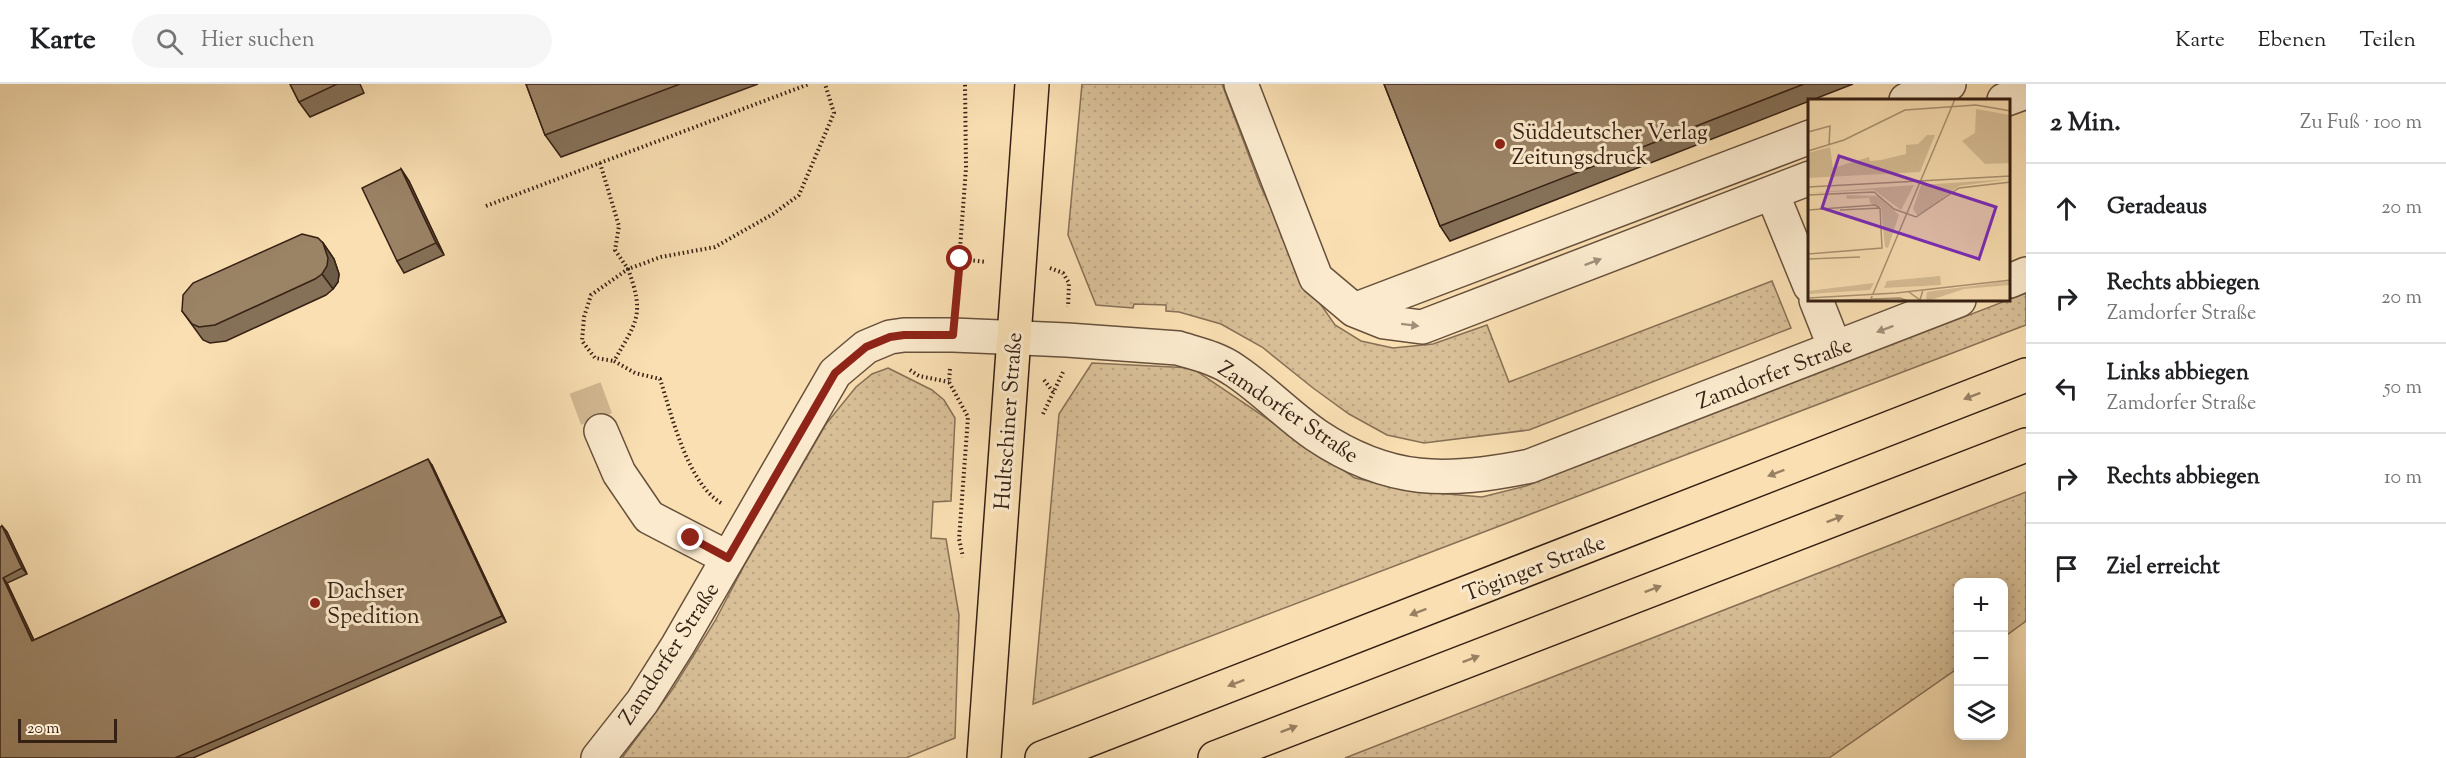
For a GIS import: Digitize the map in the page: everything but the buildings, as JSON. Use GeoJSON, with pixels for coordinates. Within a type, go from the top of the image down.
{"type":"FeatureCollection","features":[{"type":"Feature","properties":{"kind":"main road","name":"Hultschiner Straße"},"geometry":{"type":"LineString","coordinates":[[984,758],[1032,84]]}},
{"type":"Feature","properties":{"kind":"main road","name":"Töginger Straße"},"geometry":{"type":"LineString","coordinates":[[1053,754],[2026,375]]}},
{"type":"Feature","properties":{"kind":"main road"},"geometry":{"type":"LineString","coordinates":[[1215,758],[2026,446]]}},
{"type":"Feature","properties":{"kind":"street"},"geometry":{"type":"LineString","coordinates":[[1241,84],[1316,278],[1354,310],[1384,322],[1422,327],[1808,179]]}},
{"type":"Feature","properties":{"kind":"street"},"geometry":{"type":"LineString","coordinates":[[1909,99],[1949,84]]}},
{"type":"Feature","properties":{"kind":"street"},"geometry":{"type":"LineString","coordinates":[[2007,99],[2026,92]]}},
{"type":"Feature","properties":{"kind":"street"},"geometry":{"type":"LineString","coordinates":[[1354,310],[1808,138]]}},
{"type":"Feature","properties":{"kind":"street"},"geometry":{"type":"LineString","coordinates":[[1772,193],[1808,281]]}},
{"type":"Feature","properties":{"kind":"street"},"geometry":{"type":"LineString","coordinates":[[2011,280],[2026,274]]}},
{"type":"Feature","properties":{"kind":"street"},"geometry":{"type":"LineString","coordinates":[[1816,302],[1835,348]]}},
{"type":"Feature","properties":{"kind":"street","name":"Zamdorfer Straße"},"geometry":{"type":"LineString","coordinates":[[598,758],[642,702],[835,373],[866,347],[890,337],[953,335],[1178,348],[1207,356],[1232,369],[1316,435],[1368,464],[1408,475],[1444,478],[1484,476],[1530,466],[1954,302]]}},
{"type":"Feature","properties":{"kind":"street"},"geometry":{"type":"LineString","coordinates":[[601,431],[619,473],[649,517],[728,558]]}},
{"type":"Feature","properties":{"kind":"path"},"geometry":{"type":"LineString","coordinates":[[486,206],[809,84]]}},
{"type":"Feature","properties":{"kind":"path"},"geometry":{"type":"LineString","coordinates":[[712,497],[683,452],[660,379],[636,374],[614,361],[595,358],[582,341],[584,317],[591,295],[628,269],[661,257],[715,247],[773,214],[799,195],[834,113],[825,84]]}},
{"type":"Feature","properties":{"kind":"path"},"geometry":{"type":"LineString","coordinates":[[953,335],[966,168],[965,84]]}},
{"type":"Feature","properties":{"kind":"path"},"geometry":{"type":"LineString","coordinates":[[600,163],[619,226],[615,250],[628,269],[637,293],[637,322],[614,361]]}},
{"type":"Feature","properties":{"kind":"path"},"geometry":{"type":"LineString","coordinates":[[961,512],[968,513]]}},
{"type":"Feature","properties":{"kind":"shaded area"},"geometry":{"type":"Polygon","coordinates":[[[1082,84],[1222,84],[1260,185],[1310,289],[1335,325],[1361,341],[1393,348],[1433,344],[1487,325],[1509,382],[1772,281],[1791,328],[1529,430],[1424,443],[1387,435],[1349,414],[1262,347],[1221,324],[1179,312],[1166,311],[1166,305],[1134,304],[1133,308],[1096,305],[1068,235],[1082,84]]]}},
{"type":"Feature","properties":{"kind":"shaded area"},"geometry":{"type":"Polygon","coordinates":[[[2026,293],[2026,325],[1033,704],[1059,414],[1092,363],[1192,368],[1355,478],[1414,491],[1482,497],[1526,486],[2003,302],[2011,302],[2011,299],[2026,293]]]}},
{"type":"Feature","properties":{"kind":"shaded area"},"geometry":{"type":"Polygon","coordinates":[[[888,368],[932,390],[944,400],[955,418],[951,501],[933,502],[931,538],[946,539],[959,615],[955,738],[906,758],[622,758],[672,690],[715,621],[745,564],[826,424],[856,387],[872,374],[888,368]]]}},
{"type":"Feature","properties":{"kind":"shaded area"},"geometry":{"type":"Polygon","coordinates":[[[2026,492],[2026,621],[2008,634],[2008,578],[1954,578],[1954,671],[1829,758],[1345,758],[2026,492]]]}},
{"type":"Feature","properties":{"kind":"tunnel"},"geometry":{"type":"LineString","coordinates":[[585,388],[601,431]]}},
{"type":"Feature","properties":{"kind":"place","name":"Süddeutscher Verlag Zeitungsdruck"},"geometry":{"type":"Point","coordinates":[1500,144]}},
{"type":"Feature","properties":{"kind":"place","name":"Dachser Spedition"},"geometry":{"type":"Point","coordinates":[315,603]}},
{"type":"Feature","properties":{"kind":"route"},"geometry":{"type":"LineString","coordinates":[[691,538],[728,558],[835,373],[866,347],[890,337],[904,335],[953,335],[960,259]]}}]}
